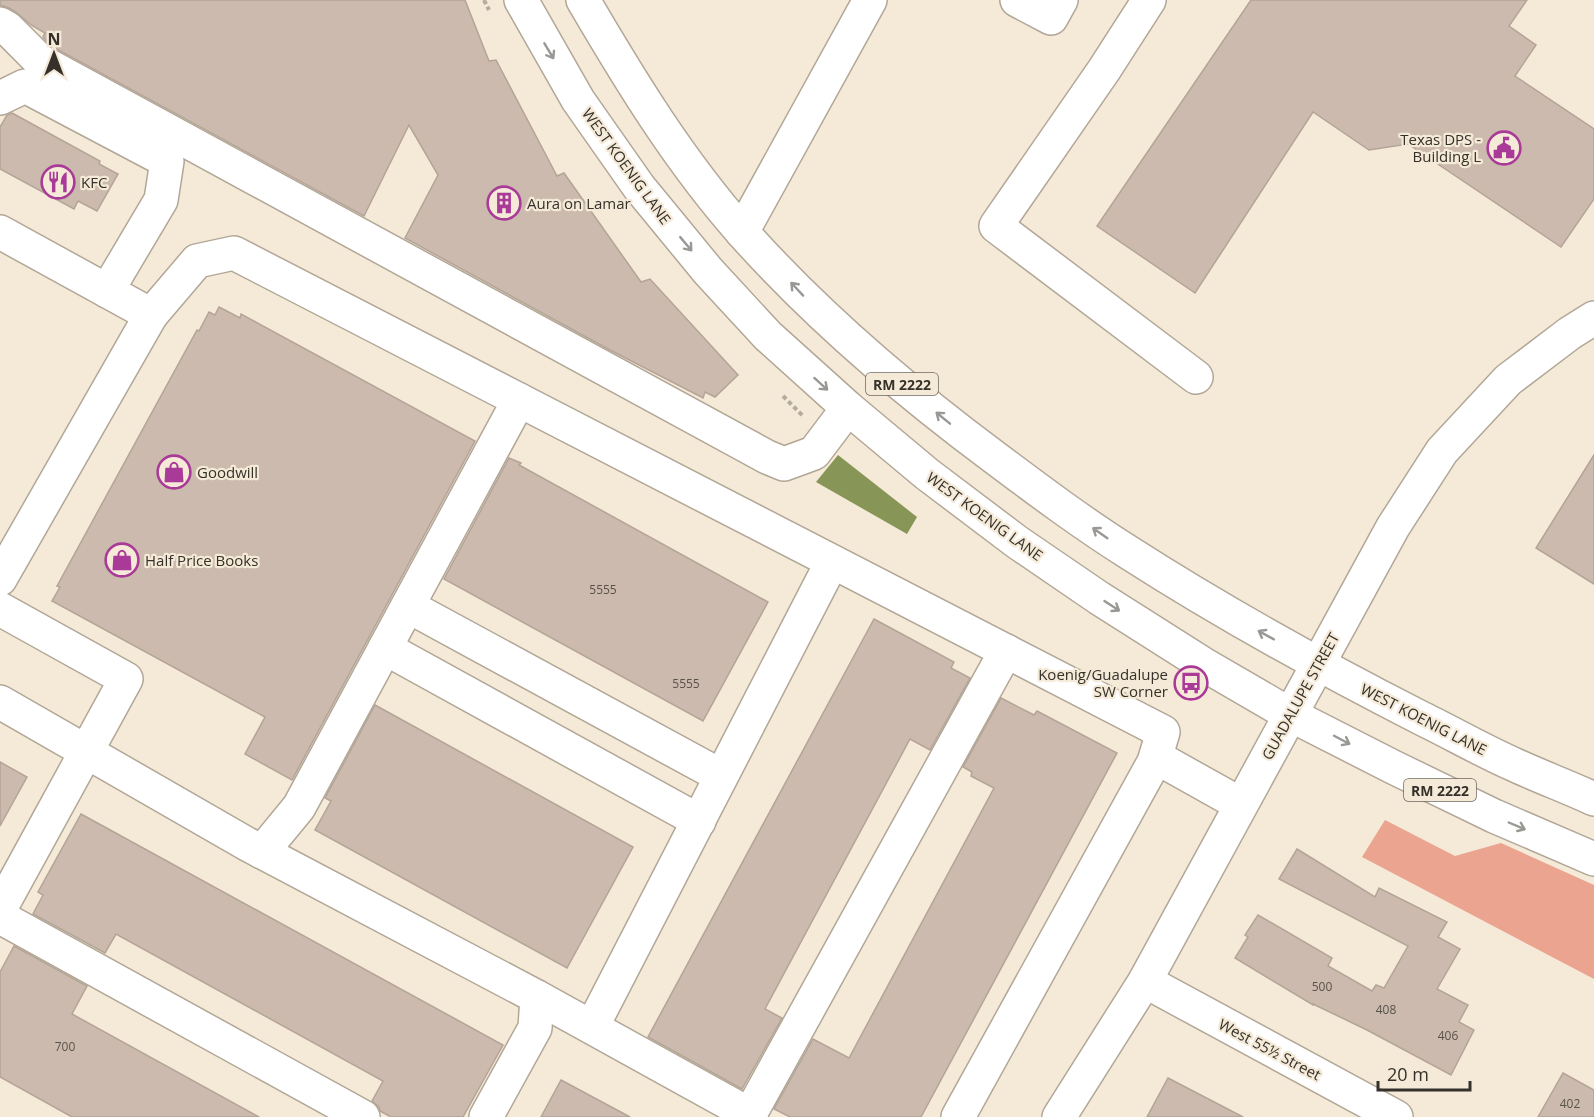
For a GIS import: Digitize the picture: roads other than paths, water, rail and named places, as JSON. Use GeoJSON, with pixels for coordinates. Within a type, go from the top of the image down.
{"type":"FeatureCollection","features":[{"type":"Feature","properties":{"kind":"main road","name":"WEST KOENIG LANE"},"geometry":{"type":"LineString","coordinates":[[521,0],[578,100],[639,187],[708,271],[768,336],[848,408],[927,474],[1099,598],[1203,664],[1289,714],[1494,816],[1594,859]]}},
{"type":"Feature","properties":{"kind":"main road","name":"WEST KOENIG LANE"},"geometry":{"type":"LineString","coordinates":[[583,0],[622,67],[680,155],[742,232],[814,306],[882,368],[968,437],[1046,496],[1126,551],[1228,614],[1317,664],[1513,764],[1594,799]]}},
{"type":"Feature","properties":{"kind":"main road"},"geometry":{"type":"LineString","coordinates":[[742,232],[870,0]]}},
{"type":"Feature","properties":{"kind":"main road"},"geometry":{"type":"LineString","coordinates":[[1017,0],[1056,9]]}},
{"type":"Feature","properties":{"kind":"main road"},"geometry":{"type":"LineString","coordinates":[[1149,0],[1104,70],[996,226],[1196,377]]}},
{"type":"Feature","properties":{"kind":"main road"},"geometry":{"type":"LineString","coordinates":[[0,24],[7,28],[40,61],[767,457],[784,464],[814,453],[848,408]]}},
{"type":"Feature","properties":{"kind":"main road"},"geometry":{"type":"LineString","coordinates":[[0,98],[25,86],[167,162],[161,200],[108,291]]}},
{"type":"Feature","properties":{"kind":"main road"},"geometry":{"type":"LineString","coordinates":[[0,232],[151,315]]}},
{"type":"Feature","properties":{"kind":"main road"},"geometry":{"type":"LineString","coordinates":[[0,579],[151,315],[197,261],[234,253],[1163,732],[1156,757],[958,1117]]}},
{"type":"Feature","properties":{"kind":"main road","name":"GUADALUPE STREET"},"geometry":{"type":"LineString","coordinates":[[1059,1117],[1145,981],[1393,527],[1442,451],[1508,380],[1570,333],[1594,318]]}},
{"type":"Feature","properties":{"kind":"main road"},"geometry":{"type":"LineString","coordinates":[[262,852],[299,807],[519,400]]}},
{"type":"Feature","properties":{"kind":"main road"},"geometry":{"type":"LineString","coordinates":[[591,1027],[832,562]]}},
{"type":"Feature","properties":{"kind":"main road"},"geometry":{"type":"LineString","coordinates":[[408,606],[721,776]]}},
{"type":"Feature","properties":{"kind":"main road"},"geometry":{"type":"LineString","coordinates":[[0,609],[126,679],[0,909]]}},
{"type":"Feature","properties":{"kind":"main road"},"geometry":{"type":"LineString","coordinates":[[385,648],[699,821]]}},
{"type":"Feature","properties":{"kind":"main road"},"geometry":{"type":"LineString","coordinates":[[0,702],[262,852],[537,997],[736,1107],[750,1117],[1006,651]]}},
{"type":"Feature","properties":{"kind":"main road"},"geometry":{"type":"LineString","coordinates":[[1156,757],[1240,804]]}},
{"type":"Feature","properties":{"kind":"main road"},"geometry":{"type":"LineString","coordinates":[[0,917],[363,1117]]}},
{"type":"Feature","properties":{"kind":"main road","name":"West 55½ Street"},"geometry":{"type":"LineString","coordinates":[[1145,981],[1396,1117]]}},
{"type":"Feature","properties":{"kind":"main road"},"geometry":{"type":"LineString","coordinates":[[486,1117],[535,1028],[537,997]]}},
{"type":"Feature","properties":{"kind":"place","name":"Texas DPS - Building L"},"geometry":{"type":"Point","coordinates":[1504,148]}},
{"type":"Feature","properties":{"kind":"place","name":"KFC"},"geometry":{"type":"Point","coordinates":[58,182]}},
{"type":"Feature","properties":{"kind":"place","name":"Aura on Lamar"},"geometry":{"type":"Point","coordinates":[504,203]}},
{"type":"Feature","properties":{"kind":"place","name":"Goodwill"},"geometry":{"type":"Point","coordinates":[174,472]}},
{"type":"Feature","properties":{"kind":"place","name":"Half Price Books"},"geometry":{"type":"Point","coordinates":[122,560]}},
{"type":"Feature","properties":{"kind":"place","name":"Koenig/Guadalupe SW Corner"},"geometry":{"type":"Point","coordinates":[1191,683]}}]}
